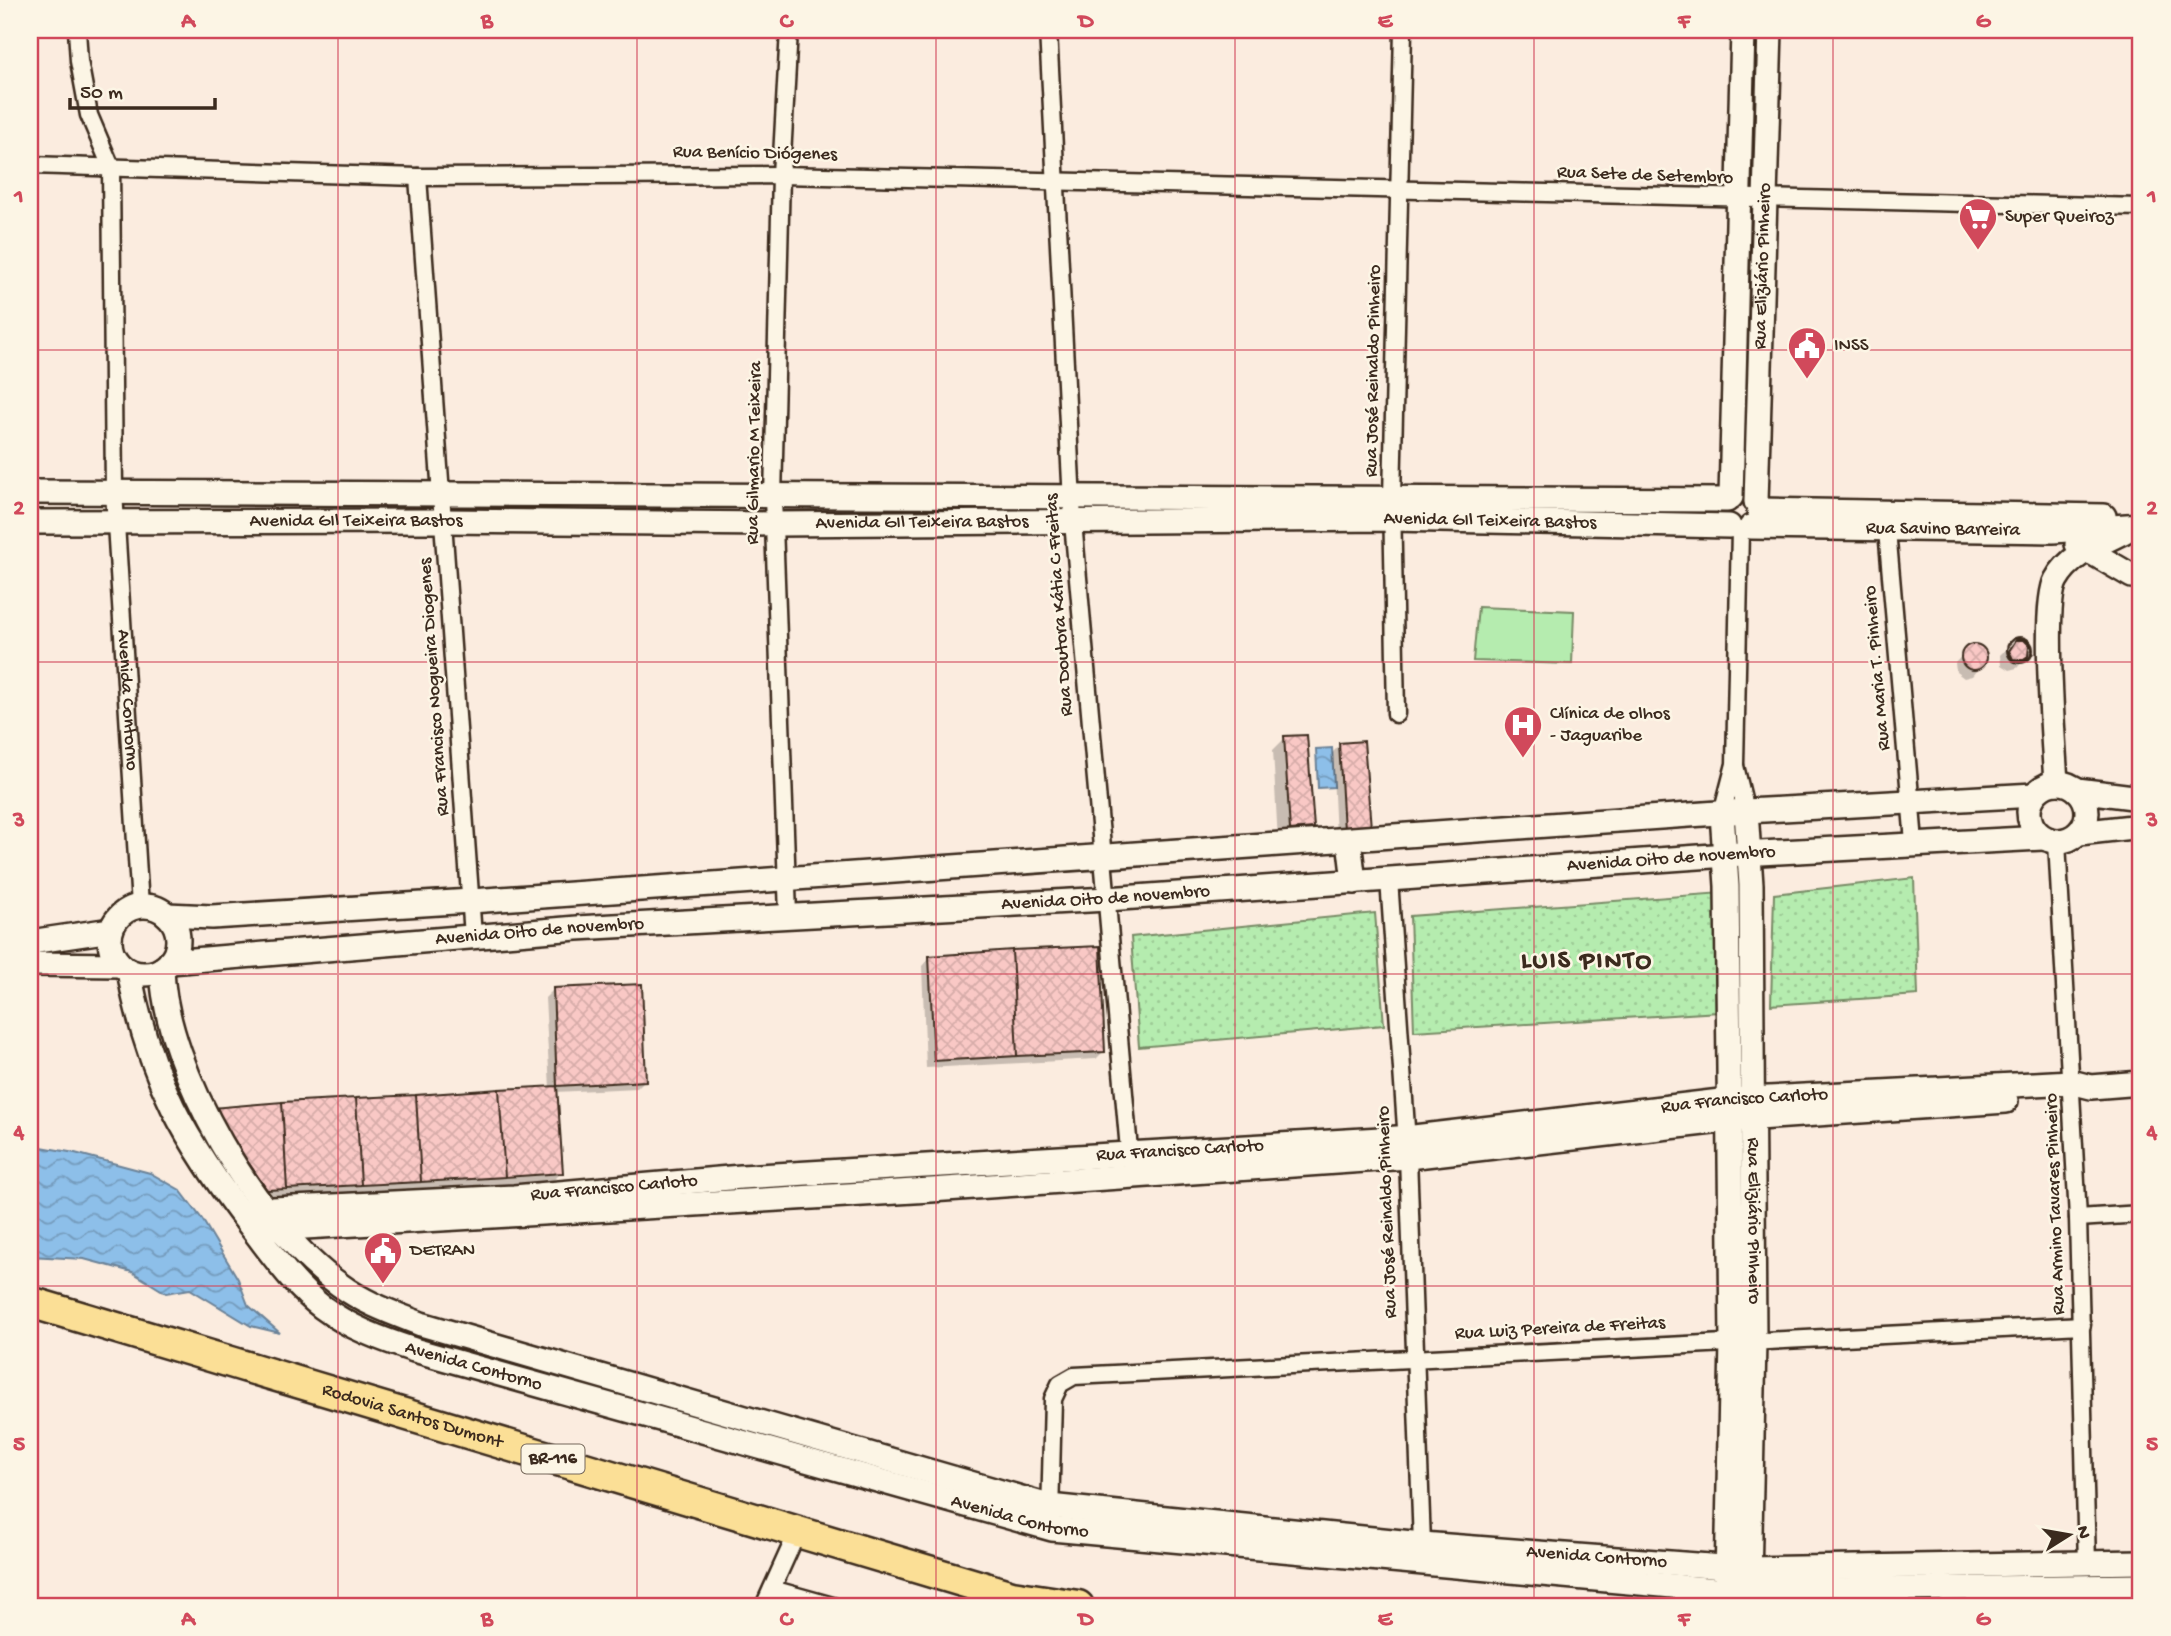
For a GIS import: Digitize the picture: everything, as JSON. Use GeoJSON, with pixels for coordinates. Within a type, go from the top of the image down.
{"type":"FeatureCollection","features":[{"type":"Feature","properties":{"kind":"highway","name":"Rodovia Santos Dumont"},"geometry":{"type":"LineString","coordinates":[[30,1302],[1012,1596],[1067,1605]]}},
{"type":"Feature","properties":{"kind":"street"},"geometry":{"type":"LineString","coordinates":[[77,30],[79,61],[89,115],[111,167]]}},
{"type":"Feature","properties":{"kind":"street","name":"Rua Gilmario M Teixeira"},"geometry":{"type":"LineString","coordinates":[[788,915],[773,497],[789,30]]}},
{"type":"Feature","properties":{"kind":"street","name":"Rua Doutora Kátia C Freitas"},"geometry":{"type":"LineString","coordinates":[[1048,30],[1073,522],[1101,858],[1131,1165]]}},
{"type":"Feature","properties":{"kind":"street","name":"Rua José Reinaldo Pinheiro"},"geometry":{"type":"LineString","coordinates":[[1396,714],[1392,508],[1403,30]]}},
{"type":"Feature","properties":{"kind":"street","name":"Rua Eliziário Pinheiro"},"geometry":{"type":"LineString","coordinates":[[1729,498],[1743,30]]}},
{"type":"Feature","properties":{"kind":"street","name":"Rua Eliziário Pinheiro"},"geometry":{"type":"LineString","coordinates":[[1738,1592],[1743,1341],[1740,1109],[1722,814],[1735,764],[1766,200],[1770,30]]}},
{"type":"Feature","properties":{"kind":"street","name":"Rua Benício Diógenes"},"geometry":{"type":"LineString","coordinates":[[30,165],[418,177],[782,175],[1399,190]]}},
{"type":"Feature","properties":{"kind":"street","name":"Avenida Contorno"},"geometry":{"type":"LineString","coordinates":[[111,167],[114,492],[140,906]]}},
{"type":"Feature","properties":{"kind":"street","name":"Rua Francisco Nogueira Diogenes"},"geometry":{"type":"LineString","coordinates":[[418,177],[473,936]]}},
{"type":"Feature","properties":{"kind":"street","name":"Rua Sete de Setembro"},"geometry":{"type":"LineString","coordinates":[[1399,190],[2141,207]]}},
{"type":"Feature","properties":{"kind":"street","name":"Avenida GIl Teixeira Bastos"},"geometry":{"type":"LineString","coordinates":[[30,492],[1073,497],[1256,511]]}},
{"type":"Feature","properties":{"kind":"street","name":"Avenida GIl Teixeira Bastos"},"geometry":{"type":"LineString","coordinates":[[30,522],[1073,522],[1256,511],[1729,498],[1742,494],[1747,519],[1392,508]]}},
{"type":"Feature","properties":{"kind":"street","name":"Rua Savino Barreira"},"geometry":{"type":"LineString","coordinates":[[1747,519],[2083,514],[2139,525]]}},
{"type":"Feature","properties":{"kind":"street","name":"Rua Savino Barreira"},"geometry":{"type":"LineString","coordinates":[[1747,519],[1887,530],[2053,531],[2139,525]]}},
{"type":"Feature","properties":{"kind":"street"},"geometry":{"type":"LineString","coordinates":[[2079,833],[2087,816],[2086,806],[2066,786],[2050,624],[2054,583],[2073,559],[2139,525]]}},
{"type":"Feature","properties":{"kind":"street","name":"Rua Maria T. Pinheiro"},"geometry":{"type":"LineString","coordinates":[[1887,530],[1914,842]]}},
{"type":"Feature","properties":{"kind":"street"},"geometry":{"type":"LineString","coordinates":[[2053,531],[2132,576]]}},
{"type":"Feature","properties":{"kind":"street","name":"Rua Eliziário Pinheiro"},"geometry":{"type":"LineString","coordinates":[[1735,764],[1746,811],[1751,853],[1740,1109]]}},
{"type":"Feature","properties":{"kind":"street"},"geometry":{"type":"LineString","coordinates":[[2141,798],[2066,786],[2044,786],[2029,804],[2030,823],[2050,840],[2069,840],[2079,833],[2141,826]]}},
{"type":"Feature","properties":{"kind":"street","name":"Avenida Oito de novembro"},"geometry":{"type":"LineString","coordinates":[[167,915],[212,918],[786,877],[1349,841],[1746,811],[2034,795]]}},
{"type":"Feature","properties":{"kind":"street","name":"Avenida Oito de novembro"},"geometry":{"type":"LineString","coordinates":[[166,966],[577,928],[1107,899],[1914,842],[2050,840]]}},
{"type":"Feature","properties":{"kind":"street","name":"Rua Armino Tavares Pinheiro"},"geometry":{"type":"LineString","coordinates":[[2050,840],[2078,1088],[2078,1218],[2087,1564]]}},
{"type":"Feature","properties":{"kind":"street"},"geometry":{"type":"LineString","coordinates":[[1349,841],[1354,882]]}},
{"type":"Feature","properties":{"kind":"street"},"geometry":{"type":"LineString","coordinates":[[907,870],[911,909]]}},
{"type":"Feature","properties":{"kind":"street","name":"Rua José Reinaldo Pinheiro"},"geometry":{"type":"LineString","coordinates":[[1389,879],[1407,1147],[1422,1544]]}},
{"type":"Feature","properties":{"kind":"street"},"geometry":{"type":"LineString","coordinates":[[575,892],[577,928]]}},
{"type":"Feature","properties":{"kind":"street"},"geometry":{"type":"LineString","coordinates":[[30,964],[125,968],[151,973],[166,966],[178,943],[173,923],[167,915],[159,910],[140,906],[122,914],[111,930],[111,949],[125,968]]}},
{"type":"Feature","properties":{"kind":"street"},"geometry":{"type":"LineString","coordinates":[[30,942],[111,930]]}},
{"type":"Feature","properties":{"kind":"street","name":"Avenida Contorno"},"geometry":{"type":"LineString","coordinates":[[166,966],[162,991],[171,1032],[189,1083],[223,1144],[280,1228],[338,1284],[363,1301],[421,1324],[1049,1506],[1422,1544],[1738,1568],[2141,1562]]}},
{"type":"Feature","properties":{"kind":"street","name":"Avenida Contorno"},"geometry":{"type":"LineString","coordinates":[[125,968],[160,1085],[206,1168],[239,1212],[301,1288],[321,1306],[350,1325],[414,1350],[1052,1529],[1738,1592],[2141,1586]]}},
{"type":"Feature","properties":{"kind":"street","name":"Rua Francisco Carloto"},"geometry":{"type":"LineString","coordinates":[[254,1230],[649,1196],[810,1173],[1131,1165],[1264,1157],[1407,1147],[1740,1109],[2141,1083]]}},
{"type":"Feature","properties":{"kind":"street","name":"Rua Francisco Carloto"},"geometry":{"type":"LineString","coordinates":[[239,1212],[266,1208],[514,1197],[811,1197],[1131,1165]]}},
{"type":"Feature","properties":{"kind":"street"},"geometry":{"type":"LineString","coordinates":[[810,1173],[811,1197]]}},
{"type":"Feature","properties":{"kind":"street"},"geometry":{"type":"LineString","coordinates":[[2078,1218],[2141,1214]]}},
{"type":"Feature","properties":{"kind":"street"},"geometry":{"type":"LineString","coordinates":[[414,1350],[421,1324]]}},
{"type":"Feature","properties":{"kind":"street","name":"Rua Luiz Pereira de Freitas"},"geometry":{"type":"LineString","coordinates":[[1049,1506],[1053,1399],[1060,1384],[1074,1376],[2082,1325]]}},
{"type":"Feature","properties":{"kind":"street"},"geometry":{"type":"LineString","coordinates":[[1049,1506],[1052,1529]]}},
{"type":"Feature","properties":{"kind":"street"},"geometry":{"type":"LineString","coordinates":[[764,1606],[797,1533]]}},
{"type":"Feature","properties":{"kind":"street"},"geometry":{"type":"LineString","coordinates":[[772,1589],[833,1606]]}},
{"type":"Feature","properties":{"kind":"green space"},"geometry":{"type":"Polygon","coordinates":[[[1478,607],[1574,611],[1572,664],[1473,661],[1478,607]]]}},
{"type":"Feature","properties":{"kind":"green space"},"geometry":{"type":"Polygon","coordinates":[[[1914,878],[1918,995],[1771,1005],[1774,894],[1914,878]]]}},
{"type":"Feature","properties":{"kind":"green space"},"geometry":{"type":"Polygon","coordinates":[[[1722,893],[1719,1012],[1414,1031],[1410,916],[1722,893]]]}},
{"type":"Feature","properties":{"kind":"green space"},"geometry":{"type":"Polygon","coordinates":[[[1375,913],[1384,1025],[1139,1047],[1131,937],[1375,913]]]}},
{"type":"Feature","properties":{"kind":"water"},"geometry":{"type":"Polygon","coordinates":[[[1332,748],[1334,787],[1318,788],[1316,749],[1332,748]]]}},
{"type":"Feature","properties":{"kind":"water"},"geometry":{"type":"Polygon","coordinates":[[[30,1145],[75,1153],[150,1173],[180,1190],[202,1219],[238,1279],[248,1305],[280,1333],[251,1326],[190,1289],[166,1293],[132,1272],[84,1259],[30,1256],[30,1145]]]}},
{"type":"Feature","properties":{"kind":"building"},"geometry":{"type":"Polygon","coordinates":[[[2020,637],[2029,641],[2033,650],[2029,659],[2020,663],[2011,659],[2007,650],[2011,641],[2020,637]]]}},
{"type":"Feature","properties":{"kind":"building"},"geometry":{"type":"Polygon","coordinates":[[[2015,638],[2025,638],[2032,648],[2030,657],[2022,662],[2013,660],[2007,651],[2008,645],[2015,638]],[[2016,640],[2009,651],[2013,659],[2022,660],[2028,656],[2029,645],[2024,640],[2016,640]]]}},
{"type":"Feature","properties":{"kind":"building"},"geometry":{"type":"Polygon","coordinates":[[[1974,644],[1983,648],[1987,657],[1983,666],[1974,670],[1965,666],[1961,657],[1965,648],[1974,644]]]}},
{"type":"Feature","properties":{"kind":"building"},"geometry":{"type":"Polygon","coordinates":[[[1307,735],[1314,828],[1290,830],[1284,736],[1307,735]]]}},
{"type":"Feature","properties":{"kind":"building"},"geometry":{"type":"Polygon","coordinates":[[[1364,741],[1371,828],[1344,830],[1339,743],[1364,741]]]}},
{"type":"Feature","properties":{"kind":"building"},"geometry":{"type":"Polygon","coordinates":[[[1100,946],[1105,1052],[1017,1056],[1012,950],[1100,946]]]}},
{"type":"Feature","properties":{"kind":"building"},"geometry":{"type":"Polygon","coordinates":[[[1012,950],[1017,1056],[934,1061],[929,956],[1012,950]]]}},
{"type":"Feature","properties":{"kind":"building"},"geometry":{"type":"Polygon","coordinates":[[[642,984],[646,1081],[557,1086],[553,988],[642,984]]]}},
{"type":"Feature","properties":{"kind":"building"},"geometry":{"type":"Polygon","coordinates":[[[557,1086],[563,1173],[505,1177],[499,1089],[557,1086]]]}},
{"type":"Feature","properties":{"kind":"building"},"geometry":{"type":"Polygon","coordinates":[[[499,1089],[505,1177],[421,1182],[416,1095],[499,1089]]]}},
{"type":"Feature","properties":{"kind":"building"},"geometry":{"type":"Polygon","coordinates":[[[416,1095],[421,1182],[361,1185],[356,1098],[416,1095]]]}},
{"type":"Feature","properties":{"kind":"building"},"geometry":{"type":"Polygon","coordinates":[[[356,1098],[361,1185],[287,1189],[282,1102],[356,1098]]]}},
{"type":"Feature","properties":{"kind":"building"},"geometry":{"type":"Polygon","coordinates":[[[282,1102],[287,1189],[267,1190],[211,1108],[282,1102]]]}},
{"type":"Feature","properties":{"kind":"place","name":"Super Queiroz"},"geometry":{"type":"Point","coordinates":[1978,251]}},
{"type":"Feature","properties":{"kind":"place","name":"INSS"},"geometry":{"type":"Point","coordinates":[1807,380]}},
{"type":"Feature","properties":{"kind":"place","name":"Clínica de olhos - Jaguaribe"},"geometry":{"type":"Point","coordinates":[1523,759]}},
{"type":"Feature","properties":{"kind":"place","name":"DETRAN"},"geometry":{"type":"Point","coordinates":[383,1285]}},
{"type":"Feature","properties":{"kind":"district","name":"LUIS PINTO"},"geometry":{"type":"Point","coordinates":[1587,962]}}]}
